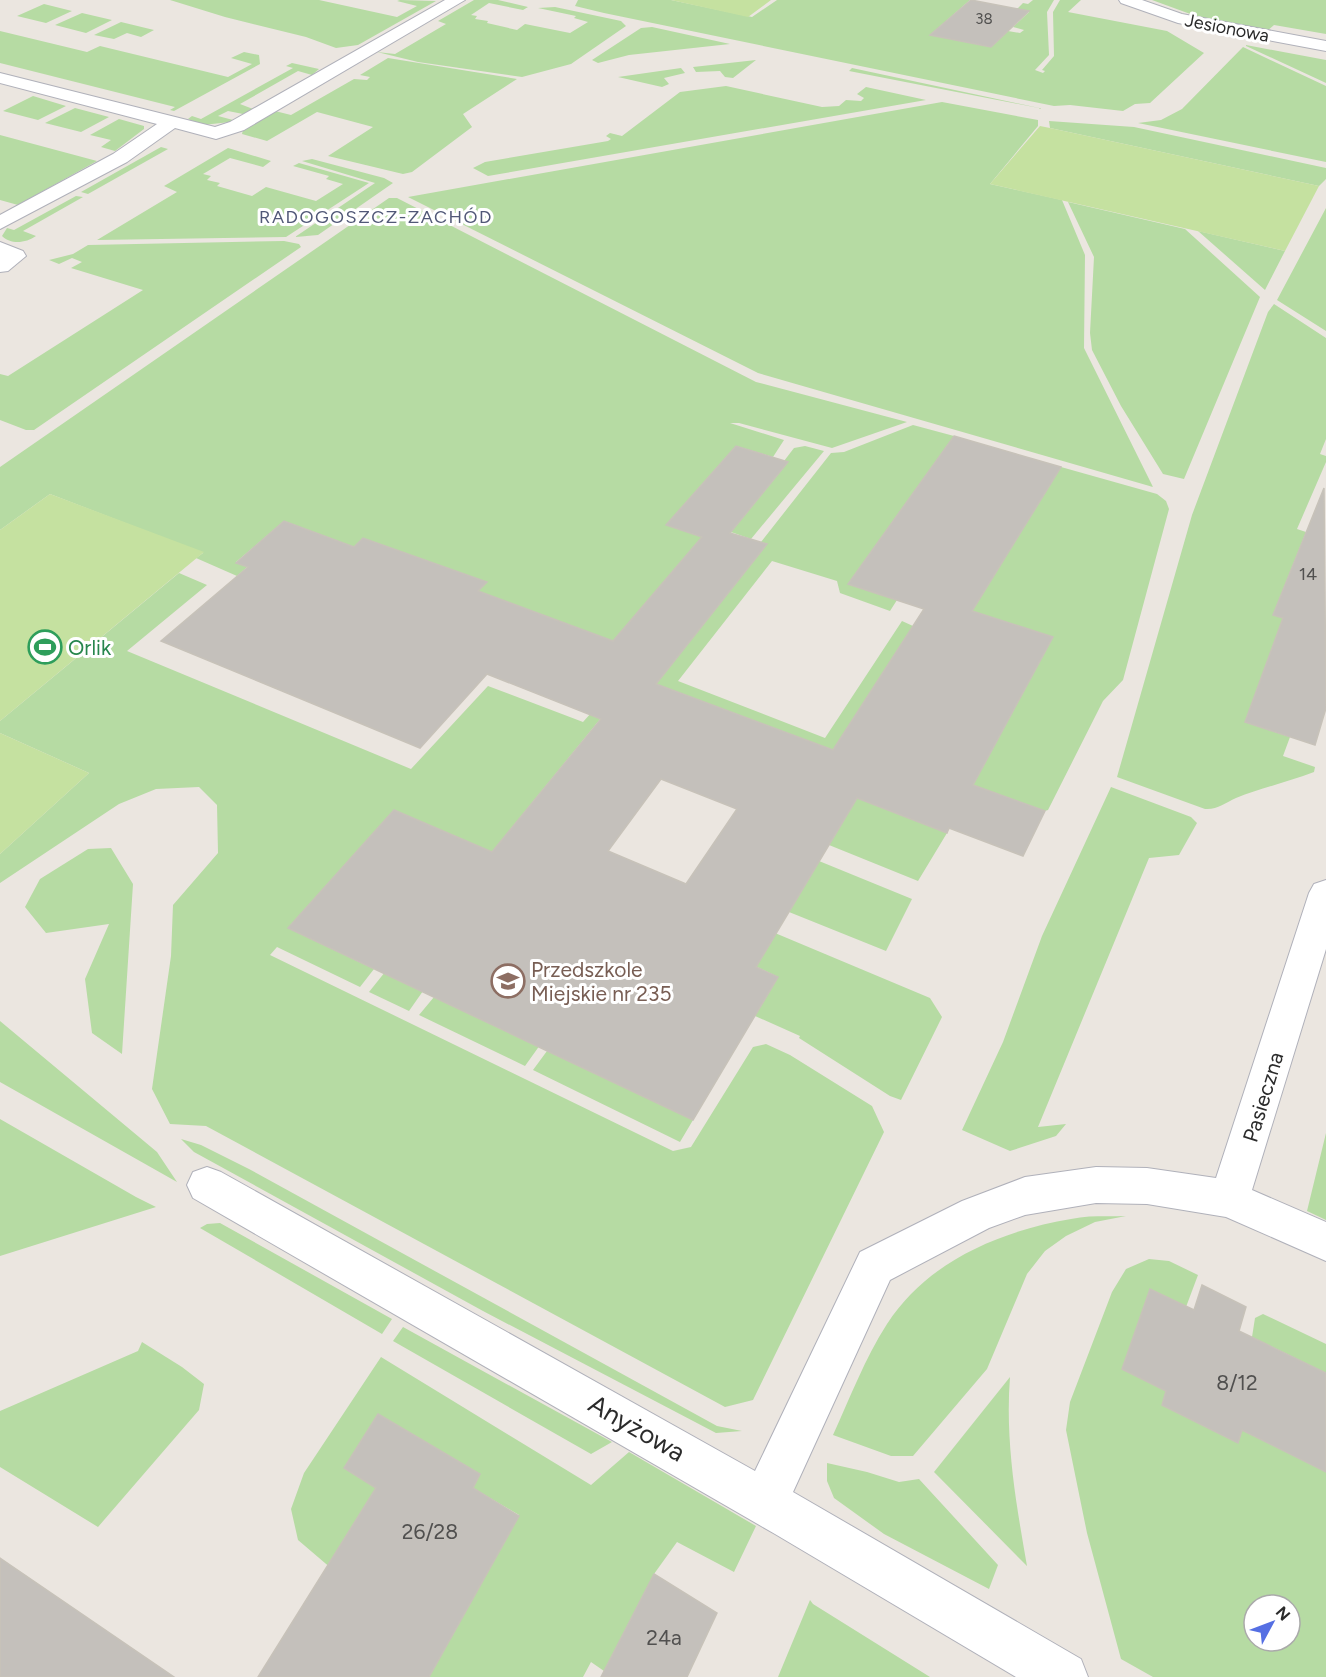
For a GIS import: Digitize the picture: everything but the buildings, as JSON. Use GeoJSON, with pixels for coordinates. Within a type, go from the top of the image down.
{"type":"FeatureCollection","features":[{"type":"Feature","properties":{"kind":"street"},"geometry":{"type":"LineString","coordinates":[[0,78],[216,134],[228,130],[457,0]]}},
{"type":"Feature","properties":{"kind":"street","name":"Jesionowa"},"geometry":{"type":"LineString","coordinates":[[1129,1],[1178,18],[1326,46]]}},
{"type":"Feature","properties":{"kind":"street"},"geometry":{"type":"LineString","coordinates":[[0,223],[120,158],[170,123]]}},
{"type":"Feature","properties":{"kind":"street"},"geometry":{"type":"LineString","coordinates":[[0,248],[15,256],[0,266]]}},
{"type":"Feature","properties":{"kind":"street","name":"Pasieczna"},"geometry":{"type":"LineString","coordinates":[[1229,1199],[1326,893]]}},
{"type":"Feature","properties":{"kind":"street","name":"Anyżowa"},"geometry":{"type":"LineString","coordinates":[[207,1185],[765,1501],[1063,1677]]}},
{"type":"Feature","properties":{"kind":"street"},"geometry":{"type":"LineString","coordinates":[[765,1501],[874,1266],[976,1214],[1025,1196],[1096,1185],[1147,1186],[1229,1199],[1326,1242]]}},
{"type":"Feature","properties":{"kind":"green space"},"geometry":{"type":"Polygon","coordinates":[[[170,0],[319,0],[397,17],[417,6],[397,1],[436,1],[358,45],[336,48],[306,37],[225,17],[170,0]]]}},
{"type":"Feature","properties":{"kind":"green space"},"geometry":{"type":"Polygon","coordinates":[[[474,0],[498,0],[528,7],[523,10],[489,3],[471,15],[477,16],[475,19],[488,21],[487,23],[517,30],[525,24],[570,33],[588,22],[574,18],[576,16],[538,8],[555,7],[621,21],[626,26],[571,64],[522,77],[418,62],[377,52],[395,54],[446,24],[438,21],[474,0]]]}},
{"type":"Feature","properties":{"kind":"green space"},"geometry":{"type":"Polygon","coordinates":[[[578,0],[671,0],[752,17],[777,0],[970,0],[930,35],[991,47],[1008,31],[1020,33],[1024,30],[1013,27],[1029,12],[1017,9],[1023,3],[1028,4],[1033,0],[1054,0],[1047,12],[1049,55],[1035,70],[1043,73],[1045,71],[1042,70],[1054,56],[1053,12],[1060,0],[1081,0],[1068,12],[1167,31],[1204,53],[1150,103],[1135,104],[1123,111],[1070,105],[1054,106],[604,13],[575,6],[578,0]]]}},
{"type":"Feature","properties":{"kind":"green space"},"geometry":{"type":"Polygon","coordinates":[[[671,0],[771,0],[748,17],[671,0]]]}},
{"type":"Feature","properties":{"kind":"green space"},"geometry":{"type":"Polygon","coordinates":[[[1152,0],[1326,0],[1326,34],[1274,25],[1267,31],[1258,30],[1193,15],[1152,0]]]}},
{"type":"Feature","properties":{"kind":"green space"},"geometry":{"type":"Polygon","coordinates":[[[44,4],[72,11],[46,23],[17,16],[44,4]]]}},
{"type":"Feature","properties":{"kind":"green space"},"geometry":{"type":"Polygon","coordinates":[[[82,13],[112,20],[86,33],[55,25],[82,13]]]}},
{"type":"Feature","properties":{"kind":"green space"},"geometry":{"type":"Polygon","coordinates":[[[121,22],[154,30],[141,37],[127,33],[114,39],[94,35],[121,22]]]}},
{"type":"Feature","properties":{"kind":"green space"},"geometry":{"type":"Polygon","coordinates":[[[652,27],[730,44],[629,55],[598,63],[592,60],[641,28],[652,27]]]}},
{"type":"Feature","properties":{"kind":"green space"},"geometry":{"type":"Polygon","coordinates":[[[0,31],[87,52],[100,46],[228,77],[252,64],[231,58],[244,52],[259,55],[260,64],[174,111],[170,110],[175,107],[0,63],[0,31]]]}},
{"type":"Feature","properties":{"kind":"green space"},"geometry":{"type":"Polygon","coordinates":[[[1246,46],[1326,60],[1326,83],[1246,46]]]}},
{"type":"Feature","properties":{"kind":"green space"},"geometry":{"type":"Polygon","coordinates":[[[1243,47],[1326,86],[1326,162],[1138,123],[1161,120],[1182,109],[1243,47]]]}},
{"type":"Feature","properties":{"kind":"green space"},"geometry":{"type":"Polygon","coordinates":[[[388,58],[517,79],[463,114],[472,127],[412,172],[403,174],[328,156],[373,127],[317,112],[267,141],[242,134],[243,130],[275,111],[291,115],[354,79],[367,80],[370,77],[360,75],[388,58]]]}},
{"type":"Feature","properties":{"kind":"green space"},"geometry":{"type":"Polygon","coordinates":[[[756,60],[733,78],[725,77],[720,71],[696,72],[693,67],[756,60]]]}},
{"type":"Feature","properties":{"kind":"green space"},"geometry":{"type":"Polygon","coordinates":[[[292,63],[319,69],[312,75],[298,71],[240,104],[253,109],[243,114],[228,111],[218,116],[233,120],[230,122],[203,125],[188,119],[192,116],[201,119],[293,68],[286,66],[292,63]]]}},
{"type":"Feature","properties":{"kind":"green space"},"geometry":{"type":"Polygon","coordinates":[[[681,68],[685,73],[664,78],[669,84],[662,87],[618,77],[681,68]]]}},
{"type":"Feature","properties":{"kind":"green space"},"geometry":{"type":"Polygon","coordinates":[[[852,68],[1044,109],[849,71],[852,68]]]}},
{"type":"Feature","properties":{"kind":"green space"},"geometry":{"type":"Polygon","coordinates":[[[726,86],[822,107],[839,106],[846,100],[861,101],[864,98],[857,94],[866,87],[926,100],[488,176],[473,168],[485,162],[608,141],[611,139],[606,136],[610,133],[622,136],[680,92],[726,86]]]}},
{"type":"Feature","properties":{"kind":"green space"},"geometry":{"type":"Polygon","coordinates":[[[33,96],[66,106],[38,120],[3,111],[33,96]]]}},
{"type":"Feature","properties":{"kind":"green space"},"geometry":{"type":"Polygon","coordinates":[[[942,102],[1038,120],[1038,126],[990,184],[1062,200],[1085,255],[1084,348],[1153,487],[758,373],[408,197],[942,102]]]}},
{"type":"Feature","properties":{"kind":"green space"},"geometry":{"type":"Polygon","coordinates":[[[75,108],[109,117],[81,132],[45,123],[75,108]]]}},
{"type":"Feature","properties":{"kind":"green space"},"geometry":{"type":"Polygon","coordinates":[[[119,119],[144,126],[144,129],[115,151],[101,147],[111,140],[90,135],[119,119]]]}},
{"type":"Feature","properties":{"kind":"green space"},"geometry":{"type":"Polygon","coordinates":[[[1049,121],[1134,127],[1326,168],[1326,179],[1319,186],[1050,128],[1049,121]]]}},
{"type":"Feature","properties":{"kind":"green space"},"geometry":{"type":"Polygon","coordinates":[[[1040,126],[1319,186],[1285,251],[990,184],[1040,126]]]}},
{"type":"Feature","properties":{"kind":"green space"},"geometry":{"type":"Polygon","coordinates":[[[0,135],[97,161],[18,205],[0,200],[0,135]]]}},
{"type":"Feature","properties":{"kind":"green space"},"geometry":{"type":"Polygon","coordinates":[[[161,147],[168,149],[88,194],[81,192],[161,147]]]}},
{"type":"Feature","properties":{"kind":"green space"},"geometry":{"type":"Polygon","coordinates":[[[228,148],[271,161],[263,167],[230,158],[203,174],[211,176],[207,180],[220,183],[217,186],[252,196],[266,187],[316,201],[343,184],[326,179],[329,176],[293,166],[299,163],[369,183],[286,237],[97,240],[177,192],[164,186],[228,148]]]}},
{"type":"Feature","properties":{"kind":"green space"},"geometry":{"type":"Polygon","coordinates":[[[312,159],[384,178],[393,183],[318,235],[295,237],[375,183],[302,161],[312,159]]]}},
{"type":"Feature","properties":{"kind":"green space"},"geometry":{"type":"Polygon","coordinates":[[[76,196],[83,197],[23,231],[36,236],[14,242],[2,236],[7,228],[14,230],[76,196]]]}},
{"type":"Feature","properties":{"kind":"green space"},"geometry":{"type":"Polygon","coordinates":[[[389,198],[397,198],[756,382],[907,422],[832,448],[739,423],[730,423],[784,440],[773,457],[736,446],[667,524],[702,537],[584,676],[354,547],[284,521],[236,562],[247,567],[237,576],[196,558],[203,553],[50,494],[0,530],[0,467],[389,198]]]}},
{"type":"Feature","properties":{"kind":"green space"},"geometry":{"type":"Polygon","coordinates":[[[1068,202],[1185,229],[1260,297],[1184,479],[1163,474],[1121,406],[1092,350],[1090,333],[1094,257],[1068,202]]]}},
{"type":"Feature","properties":{"kind":"green space"},"geometry":{"type":"Polygon","coordinates":[[[1326,208],[1326,331],[1277,300],[1326,208]]]}},
{"type":"Feature","properties":{"kind":"green space"},"geometry":{"type":"Polygon","coordinates":[[[1198,231],[1285,251],[1265,290],[1198,231]]]}},
{"type":"Feature","properties":{"kind":"green space"},"geometry":{"type":"Polygon","coordinates":[[[284,241],[299,244],[301,247],[34,430],[26,430],[0,420],[0,374],[8,376],[143,290],[71,268],[82,262],[72,258],[59,264],[49,260],[73,254],[88,245],[284,241]]]}},
{"type":"Feature","properties":{"kind":"green space"},"geometry":{"type":"Polygon","coordinates":[[[1274,304],[1326,338],[1326,439],[1320,454],[1326,456],[1326,462],[1297,529],[1306,532],[1273,615],[1283,618],[1245,722],[1290,737],[1283,756],[1315,767],[1314,772],[1245,794],[1217,807],[1205,809],[1117,777],[1192,515],[1268,312],[1274,304]]]}},
{"type":"Feature","properties":{"kind":"green space"},"geometry":{"type":"Polygon","coordinates":[[[913,425],[954,436],[848,584],[897,600],[890,611],[840,593],[837,581],[772,561],[678,681],[825,738],[902,621],[913,626],[833,750],[656,684],[767,544],[761,542],[831,453],[844,452],[913,425]]]}},
{"type":"Feature","properties":{"kind":"green space"},"geometry":{"type":"Polygon","coordinates":[[[805,446],[824,451],[751,539],[731,532],[788,462],[784,461],[794,448],[805,446]]]}},
{"type":"Feature","properties":{"kind":"green space"},"geometry":{"type":"Polygon","coordinates":[[[1061,467],[1157,494],[1166,501],[1169,509],[1123,680],[1103,701],[1048,810],[1045,811],[973,785],[1053,637],[972,611],[1061,467]]]}},
{"type":"Feature","properties":{"kind":"green space","name":"Orlik"},"geometry":{"type":"Polygon","coordinates":[[[50,494],[204,552],[0,721],[0,530],[50,494]]]}},
{"type":"Feature","properties":{"kind":"green space"},"geometry":{"type":"Polygon","coordinates":[[[179,573],[207,585],[127,651],[411,769],[488,686],[583,722],[600,703],[610,707],[492,852],[394,810],[288,928],[374,969],[360,987],[277,947],[270,955],[673,1151],[691,1147],[753,1047],[766,1044],[790,1055],[872,1106],[884,1132],[753,1400],[725,1407],[206,1126],[170,1124],[152,1089],[171,956],[173,905],[218,853],[217,805],[199,787],[156,789],[119,804],[0,883],[0,854],[89,773],[0,733],[0,721],[179,573]]]}},
{"type":"Feature","properties":{"kind":"green space"},"geometry":{"type":"Polygon","coordinates":[[[0,733],[89,773],[0,854],[0,733]]]}},
{"type":"Feature","properties":{"kind":"green space"},"geometry":{"type":"Polygon","coordinates":[[[1111,787],[1191,817],[1197,823],[1179,855],[1149,858],[1038,1127],[1066,1124],[1056,1136],[1010,1151],[962,1130],[1003,1042],[1042,936],[1111,787]]]}},
{"type":"Feature","properties":{"kind":"green space"},"geometry":{"type":"Polygon","coordinates":[[[857,798],[947,833],[918,881],[829,845],[857,798]]]}},
{"type":"Feature","properties":{"kind":"green space"},"geometry":{"type":"Polygon","coordinates":[[[111,848],[133,884],[122,1054],[92,1033],[85,979],[109,924],[46,933],[25,907],[40,879],[88,849],[111,848]]]}},
{"type":"Feature","properties":{"kind":"green space"},"geometry":{"type":"Polygon","coordinates":[[[819,861],[912,899],[886,951],[789,912],[819,861]]]}},
{"type":"Feature","properties":{"kind":"green space"},"geometry":{"type":"Polygon","coordinates":[[[775,933],[930,998],[942,1017],[901,1100],[890,1096],[799,1038],[800,1036],[755,1016],[778,977],[755,966],[775,933]]]}},
{"type":"Feature","properties":{"kind":"green space"},"geometry":{"type":"Polygon","coordinates":[[[437,971],[409,1011],[369,992],[385,972],[437,971]]]}},
{"type":"Feature","properties":{"kind":"green space"},"geometry":{"type":"Polygon","coordinates":[[[603,975],[590,1070],[693,1120],[680,1142],[533,1070],[603,975]]]}},
{"type":"Feature","properties":{"kind":"green space"},"geometry":{"type":"Polygon","coordinates":[[[434,997],[540,1045],[525,1066],[419,1015],[434,997]]]}},
{"type":"Feature","properties":{"kind":"green space"},"geometry":{"type":"Polygon","coordinates":[[[0,1021],[157,1152],[177,1182],[0,1082],[0,1021]]]}},
{"type":"Feature","properties":{"kind":"green space"},"geometry":{"type":"Polygon","coordinates":[[[0,1119],[136,1197],[156,1207],[0,1256],[0,1119]]]}},
{"type":"Feature","properties":{"kind":"green space"},"geometry":{"type":"Polygon","coordinates":[[[1326,1133],[1326,1220],[1307,1211],[1326,1133]]]}},
{"type":"Feature","properties":{"kind":"green space"},"geometry":{"type":"Polygon","coordinates":[[[181,1139],[201,1145],[249,1169],[717,1426],[742,1431],[716,1433],[483,1311],[194,1152],[181,1139]]]}},
{"type":"Feature","properties":{"kind":"green space"},"geometry":{"type":"Polygon","coordinates":[[[1126,1216],[1095,1222],[1066,1236],[1045,1251],[1027,1274],[987,1369],[913,1456],[891,1456],[833,1435],[865,1364],[887,1324],[923,1283],[945,1266],[992,1241],[1044,1224],[1078,1218],[1126,1216]]]}},
{"type":"Feature","properties":{"kind":"green space"},"geometry":{"type":"Polygon","coordinates":[[[220,1223],[392,1319],[382,1334],[200,1228],[207,1224],[220,1223]]]}},
{"type":"Feature","properties":{"kind":"green space"},"geometry":{"type":"Polygon","coordinates":[[[1149,1259],[1169,1261],[1198,1275],[1186,1307],[1150,1289],[1123,1368],[1166,1391],[1162,1405],[1238,1443],[1242,1430],[1326,1472],[1326,1677],[1153,1677],[1121,1659],[1087,1533],[1066,1430],[1070,1402],[1112,1292],[1126,1269],[1149,1259]]]}},
{"type":"Feature","properties":{"kind":"green space"},"geometry":{"type":"Polygon","coordinates":[[[1263,1314],[1326,1344],[1326,1373],[1252,1337],[1255,1318],[1263,1314]]]}},
{"type":"Feature","properties":{"kind":"green space"},"geometry":{"type":"Polygon","coordinates":[[[403,1327],[612,1442],[591,1454],[393,1341],[403,1327]]]}},
{"type":"Feature","properties":{"kind":"green space"},"geometry":{"type":"Polygon","coordinates":[[[142,1342],[204,1384],[199,1410],[98,1527],[0,1467],[0,1411],[138,1351],[142,1342]]]}},
{"type":"Feature","properties":{"kind":"green space"},"geometry":{"type":"Polygon","coordinates":[[[381,1357],[591,1485],[629,1452],[756,1526],[734,1572],[677,1542],[654,1574],[604,1671],[591,1662],[583,1677],[429,1677],[519,1515],[473,1488],[480,1474],[379,1415],[344,1468],[376,1488],[339,1547],[339,1575],[298,1540],[291,1509],[304,1473],[381,1357]]]}},
{"type":"Feature","properties":{"kind":"green space"},"geometry":{"type":"Polygon","coordinates":[[[1010,1377],[1010,1448],[1027,1566],[934,1472],[1010,1377]]]}},
{"type":"Feature","properties":{"kind":"green space"},"geometry":{"type":"Polygon","coordinates":[[[827,1463],[899,1482],[919,1479],[998,1565],[989,1589],[884,1534],[834,1498],[827,1481],[827,1463]]]}},
{"type":"Feature","properties":{"kind":"green space"},"geometry":{"type":"Polygon","coordinates":[[[810,1600],[813,1604],[930,1677],[778,1677],[810,1600]]]}},
{"type":"Feature","properties":{"kind":"place","name":"Orlik"},"geometry":{"type":"Point","coordinates":[45,647]}},
{"type":"Feature","properties":{"kind":"place","name":"Przedszkole Miejskie nr 235"},"geometry":{"type":"Point","coordinates":[508,981]}},
{"type":"Feature","properties":{"kind":"district","name":"RADOGOSZCZ-ZACHÓD"},"geometry":{"type":"Point","coordinates":[376,217]}}]}
